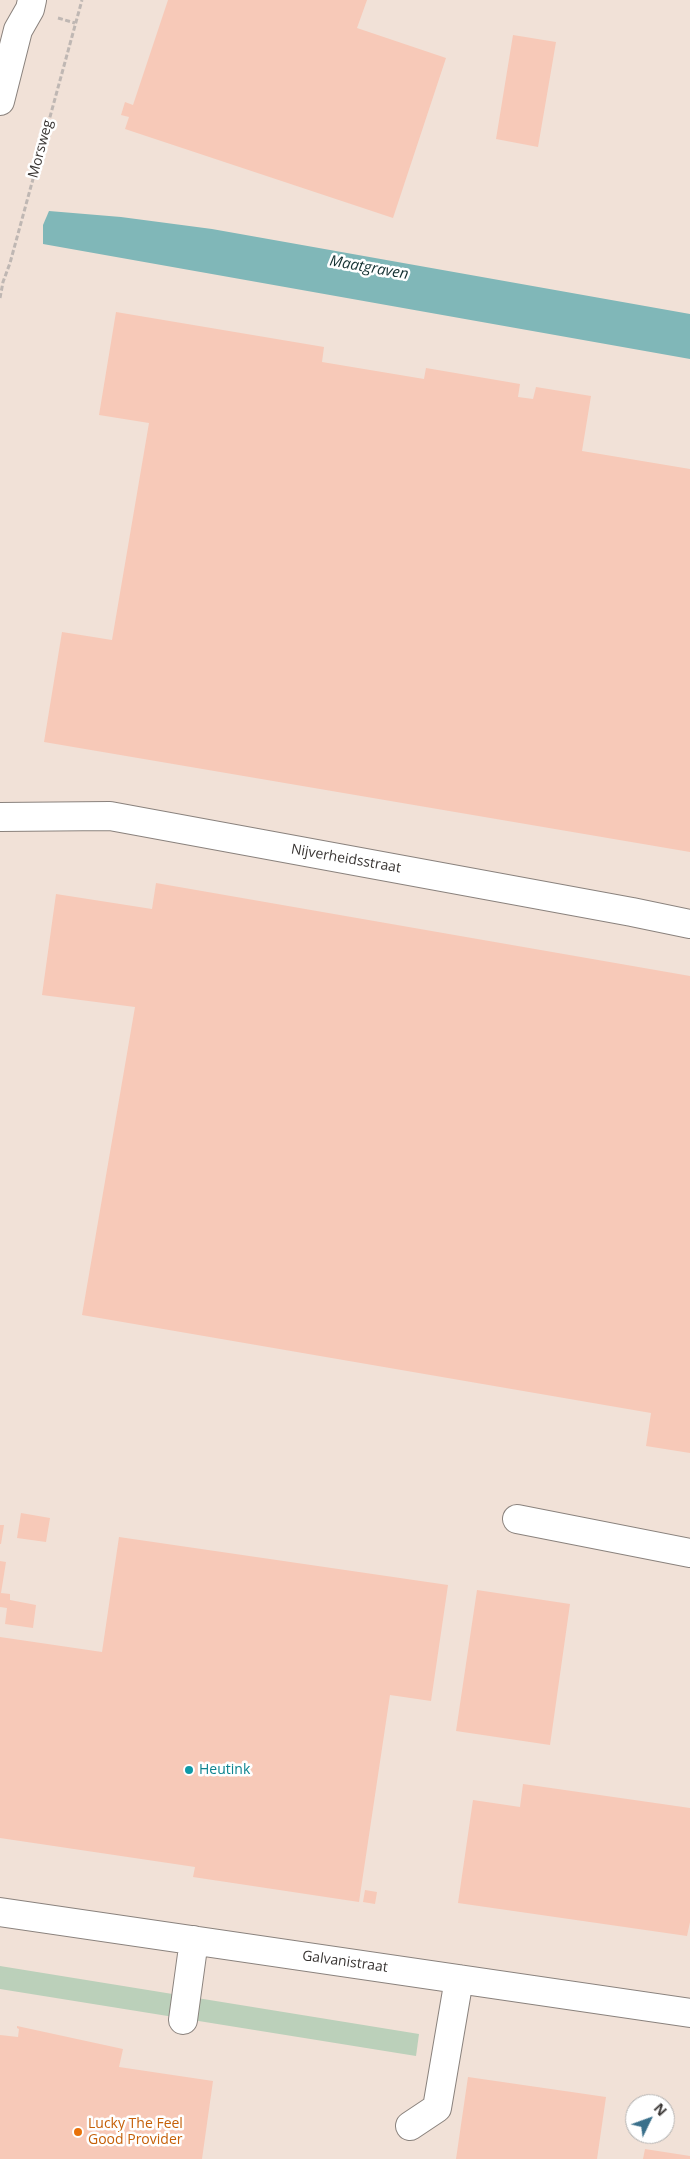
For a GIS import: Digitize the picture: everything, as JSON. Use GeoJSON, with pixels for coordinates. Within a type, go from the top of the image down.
{"type":"FeatureCollection","features":[{"type":"Feature","properties":{"kind":"street"},"geometry":{"type":"LineString","coordinates":[[0,101],[18,30],[30,9],[32,0]]}},
{"type":"Feature","properties":{"kind":"street","name":"Nijverheidsstraat"},"geometry":{"type":"LineString","coordinates":[[0,816],[110,816],[690,924]]}},
{"type":"Feature","properties":{"kind":"street"},"geometry":{"type":"LineString","coordinates":[[517,1518],[690,1553]]}},
{"type":"Feature","properties":{"kind":"street","name":"Galvanistraat"},"geometry":{"type":"LineString","coordinates":[[0,1912],[690,2013]]}},
{"type":"Feature","properties":{"kind":"street"},"geometry":{"type":"LineString","coordinates":[[183,2020],[194,1940]]}},
{"type":"Feature","properties":{"kind":"street"},"geometry":{"type":"LineString","coordinates":[[410,2126],[437,2108],[459,1979]]}},
{"type":"Feature","properties":{"kind":"path","name":"Morsweg"},"geometry":{"type":"LineString","coordinates":[[0,298],[2,282],[10,263],[82,0]]}},
{"type":"Feature","properties":{"kind":"shaded area"},"geometry":{"type":"Polygon","coordinates":[[[0,0],[690,0],[690,2159],[0,2159],[0,0]]]}},
{"type":"Feature","properties":{"kind":"green space"},"geometry":{"type":"Polygon","coordinates":[[[0,1966],[419,2034],[416,2056],[0,1989],[0,1966]]]}},
{"type":"Feature","properties":{"kind":"water","name":"Maatgraven"},"geometry":{"type":"Polygon","coordinates":[[[49,211],[121,217],[212,229],[690,314],[690,359],[43,244],[43,225],[49,211]]]}},
{"type":"Feature","properties":{"kind":"building"},"geometry":{"type":"Polygon","coordinates":[[[168,0],[367,0],[357,28],[446,58],[393,218],[125,129],[129,117],[121,115],[125,102],[133,105],[168,0]]]}},
{"type":"Feature","properties":{"kind":"building"},"geometry":{"type":"Polygon","coordinates":[[[513,35],[556,42],[538,147],[496,139],[513,35]]]}},
{"type":"Feature","properties":{"kind":"building"},"geometry":{"type":"Polygon","coordinates":[[[116,312],[324,347],[322,362],[424,379],[426,368],[520,384],[518,397],[533,399],[536,387],[591,396],[582,451],[690,469],[690,852],[44,742],[62,632],[112,640],[149,423],[99,415],[116,312]]]}},
{"type":"Feature","properties":{"kind":"building"},"geometry":{"type":"Polygon","coordinates":[[[156,883],[690,976],[690,1453],[646,1446],[651,1413],[82,1315],[135,1007],[42,995],[56,894],[152,909],[156,883]]]}},
{"type":"Feature","properties":{"kind":"building"},"geometry":{"type":"Polygon","coordinates":[[[21,1513],[50,1518],[46,1542],[17,1538],[21,1513]]]}},
{"type":"Feature","properties":{"kind":"building"},"geometry":{"type":"Polygon","coordinates":[[[0,1525],[4,1525],[1,1544],[0,1544],[0,1525]]]}},
{"type":"Feature","properties":{"kind":"building","name":"Heutink"},"geometry":{"type":"Polygon","coordinates":[[[119,1537],[448,1585],[431,1701],[390,1695],[359,1902],[193,1877],[195,1867],[0,1838],[0,1637],[102,1652],[119,1537]]]}},
{"type":"Feature","properties":{"kind":"building"},"geometry":{"type":"Polygon","coordinates":[[[0,1561],[6,1562],[1,1593],[10,1594],[10,1600],[36,1605],[33,1628],[5,1624],[7,1608],[0,1607],[0,1561]]]}},
{"type":"Feature","properties":{"kind":"building"},"geometry":{"type":"Polygon","coordinates":[[[477,1590],[570,1604],[550,1745],[456,1731],[477,1590]]]}},
{"type":"Feature","properties":{"kind":"building"},"geometry":{"type":"Polygon","coordinates":[[[523,1784],[690,1808],[690,1922],[687,1936],[458,1903],[473,1800],[520,1807],[523,1784]]]}},
{"type":"Feature","properties":{"kind":"building"},"geometry":{"type":"Polygon","coordinates":[[[365,1890],[377,1892],[375,1904],[363,1902],[365,1890]]]}},
{"type":"Feature","properties":{"kind":"building"},"geometry":{"type":"Polygon","coordinates":[[[17,2026],[123,2049],[119,2067],[213,2081],[202,2159],[0,2159],[0,2035],[18,2037],[19,2029],[17,2026]]]}},
{"type":"Feature","properties":{"kind":"building"},"geometry":{"type":"Polygon","coordinates":[[[468,2077],[606,2097],[597,2159],[456,2159],[468,2077]]]}},
{"type":"Feature","properties":{"kind":"building"},"geometry":{"type":"Polygon","coordinates":[[[645,2149],[690,2156],[690,2159],[643,2159],[645,2149]]]}},
{"type":"Feature","properties":{"kind":"place","name":"Heutink"},"geometry":{"type":"Point","coordinates":[189,1770]}},
{"type":"Feature","properties":{"kind":"place","name":"Lucky The Feel Good Provider"},"geometry":{"type":"Point","coordinates":[78,2132]}}]}
